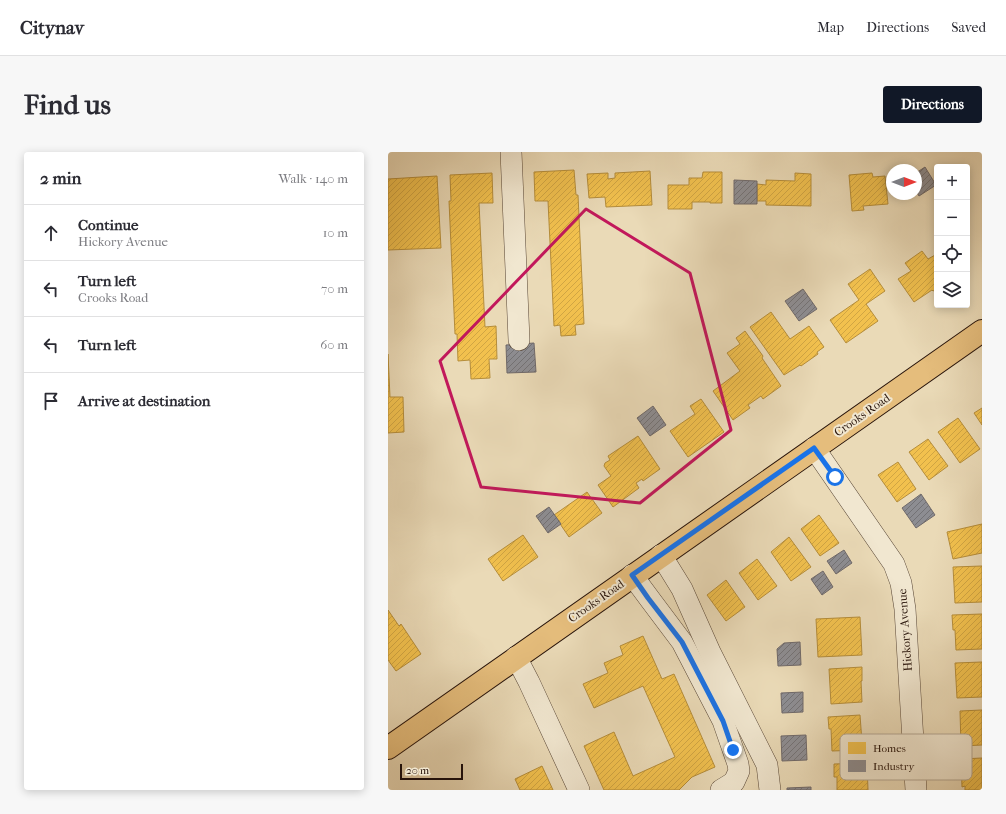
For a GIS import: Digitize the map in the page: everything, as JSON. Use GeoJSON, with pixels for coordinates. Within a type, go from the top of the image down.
{"type":"FeatureCollection","features":[{"type":"Feature","properties":{"kind":"main road","name":"Crooks Road"},"geometry":{"type":"LineString","coordinates":[[388,748],[632,575],[982,331]]}},
{"type":"Feature","properties":{"kind":"street"},"geometry":{"type":"LineString","coordinates":[[511,152],[519,340]]}},
{"type":"Feature","properties":{"kind":"street","name":"Hickory Avenue"},"geometry":{"type":"LineString","coordinates":[[814,448],[894,564],[901,583],[912,734]]}},
{"type":"Feature","properties":{"kind":"street"},"geometry":{"type":"LineString","coordinates":[[661,555],[682,589],[710,652],[767,765],[770,790]]}},
{"type":"Feature","properties":{"kind":"street"},"geometry":{"type":"LineString","coordinates":[[632,575],[682,642],[723,721],[739,771],[734,782],[721,790]]}},
{"type":"Feature","properties":{"kind":"street"},"geometry":{"type":"LineString","coordinates":[[516,657],[580,790]]}},
{"type":"Feature","properties":{"kind":"street","name":"Hickory Avenue"},"geometry":{"type":"LineString","coordinates":[[915,780],[916,790]]}},
{"type":"Feature","properties":{"kind":"highlighted area"},"geometry":{"type":"Polygon","coordinates":[[[586,209],[690,273],[731,430],[640,503],[481,487],[440,361],[586,209]]]}},
{"type":"Feature","properties":{"kind":"building: Homes"},"geometry":{"type":"Polygon","coordinates":[[[574,170],[576,195],[578,195],[584,324],[575,325],[576,335],[561,336],[560,325],[554,326],[548,201],[535,201],[534,172],[574,170]]]}},
{"type":"Feature","properties":{"kind":"building: Homes"},"geometry":{"type":"Polygon","coordinates":[[[650,171],[652,205],[606,207],[605,197],[589,198],[587,174],[608,173],[608,179],[615,178],[615,173],[650,171]]]}},
{"type":"Feature","properties":{"kind":"building: Homes"},"geometry":{"type":"Polygon","coordinates":[[[703,172],[722,172],[722,203],[692,202],[692,209],[668,209],[668,185],[689,185],[689,178],[702,178],[703,172]]]}},
{"type":"Feature","properties":{"kind":"building: Homes"},"geometry":{"type":"Polygon","coordinates":[[[492,173],[493,203],[479,203],[485,327],[496,326],[497,359],[489,359],[490,378],[471,379],[470,360],[458,361],[457,334],[455,334],[449,201],[451,201],[450,175],[492,173]]]}},
{"type":"Feature","properties":{"kind":"building: Homes"},"geometry":{"type":"Polygon","coordinates":[[[795,173],[811,174],[811,206],[766,205],[766,201],[757,201],[757,184],[766,185],[766,180],[795,181],[795,173]]]}},
{"type":"Feature","properties":{"kind":"building: Homes"},"geometry":{"type":"Polygon","coordinates":[[[872,173],[873,177],[885,176],[886,200],[888,200],[888,204],[863,206],[864,210],[852,211],[849,175],[872,173]]]}},
{"type":"Feature","properties":{"kind":"building: Homes"},"geometry":{"type":"Polygon","coordinates":[[[437,176],[441,248],[388,250],[388,179],[437,176]]]}},
{"type":"Feature","properties":{"kind":"building: Homes"},"geometry":{"type":"Polygon","coordinates":[[[922,251],[928,259],[934,256],[934,290],[932,290],[914,302],[898,279],[911,271],[905,263],[922,251]]]}},
{"type":"Feature","properties":{"kind":"building: Homes"},"geometry":{"type":"Polygon","coordinates":[[[870,269],[885,291],[866,304],[878,321],[846,343],[830,320],[859,300],[848,284],[870,269]]]}},
{"type":"Feature","properties":{"kind":"building: Homes"},"geometry":{"type":"Polygon","coordinates":[[[771,312],[790,339],[809,326],[824,347],[817,352],[818,354],[801,366],[800,365],[784,375],[750,327],[771,312]]]}},
{"type":"Feature","properties":{"kind":"building: Homes"},"geometry":{"type":"Polygon","coordinates":[[[745,331],[763,356],[762,358],[781,386],[763,399],[761,396],[748,405],[750,408],[733,420],[713,391],[740,371],[727,353],[740,344],[736,338],[745,331]]]}},
{"type":"Feature","properties":{"kind":"building: Homes"},"geometry":{"type":"Polygon","coordinates":[[[388,354],[390,397],[403,397],[404,432],[388,433],[388,354]]]}},
{"type":"Feature","properties":{"kind":"building: Homes"},"geometry":{"type":"Polygon","coordinates":[[[701,399],[724,432],[688,457],[670,431],[695,414],[690,406],[701,399]]]}},
{"type":"Feature","properties":{"kind":"building: Homes"},"geometry":{"type":"Polygon","coordinates":[[[982,408],[982,425],[974,413],[982,408]]]}},
{"type":"Feature","properties":{"kind":"building: Homes"},"geometry":{"type":"Polygon","coordinates":[[[958,418],[980,449],[960,463],[938,432],[958,418]]]}},
{"type":"Feature","properties":{"kind":"building: Homes"},"geometry":{"type":"Polygon","coordinates":[[[638,436],[660,469],[643,481],[642,479],[636,483],[639,488],[613,507],[598,485],[611,476],[604,466],[605,463],[610,460],[608,456],[638,436]]]}},
{"type":"Feature","properties":{"kind":"building: Homes"},"geometry":{"type":"Polygon","coordinates":[[[928,439],[948,466],[929,480],[909,452],[928,439]]]}},
{"type":"Feature","properties":{"kind":"building: Homes"},"geometry":{"type":"Polygon","coordinates":[[[898,462],[916,489],[897,502],[878,475],[898,462]]]}},
{"type":"Feature","properties":{"kind":"building: Homes"},"geometry":{"type":"Polygon","coordinates":[[[587,492],[602,513],[569,537],[554,515],[587,492]]]}},
{"type":"Feature","properties":{"kind":"building: Homes"},"geometry":{"type":"Polygon","coordinates":[[[819,515],[839,543],[820,556],[801,529],[819,515]]]}},
{"type":"Feature","properties":{"kind":"building: Homes"},"geometry":{"type":"Polygon","coordinates":[[[982,524],[982,553],[953,559],[947,532],[982,524]]]}},
{"type":"Feature","properties":{"kind":"building: Homes"},"geometry":{"type":"Polygon","coordinates":[[[523,535],[538,557],[503,581],[488,559],[523,535]]]}},
{"type":"Feature","properties":{"kind":"building: Homes"},"geometry":{"type":"Polygon","coordinates":[[[789,537],[811,567],[791,581],[771,552],[789,537]]]}},
{"type":"Feature","properties":{"kind":"building: Homes"},"geometry":{"type":"Polygon","coordinates":[[[757,559],[777,586],[758,600],[739,573],[757,559]]]}},
{"type":"Feature","properties":{"kind":"building: Homes"},"geometry":{"type":"Polygon","coordinates":[[[982,566],[982,602],[955,603],[953,567],[982,566]]]}},
{"type":"Feature","properties":{"kind":"building: Homes"},"geometry":{"type":"Polygon","coordinates":[[[726,580],[745,607],[726,621],[707,595],[726,580]]]}},
{"type":"Feature","properties":{"kind":"building: Homes"},"geometry":{"type":"Polygon","coordinates":[[[388,610],[399,626],[401,624],[421,654],[396,671],[388,660],[388,610]]]}},
{"type":"Feature","properties":{"kind":"building: Homes"},"geometry":{"type":"Polygon","coordinates":[[[982,614],[982,649],[956,650],[955,630],[953,630],[952,615],[982,614]]]}},
{"type":"Feature","properties":{"kind":"building: Homes"},"geometry":{"type":"Polygon","coordinates":[[[860,617],[862,655],[818,657],[816,619],[860,617]]]}},
{"type":"Feature","properties":{"kind":"building: Homes"},"geometry":{"type":"Polygon","coordinates":[[[643,636],[662,679],[674,674],[715,767],[692,777],[679,790],[604,790],[584,746],[614,732],[633,776],[675,757],[643,686],[594,708],[583,684],[608,673],[604,663],[623,655],[620,646],[643,636]]]}},
{"type":"Feature","properties":{"kind":"building: Homes"},"geometry":{"type":"Polygon","coordinates":[[[982,662],[982,697],[957,698],[955,663],[982,662]]]}},
{"type":"Feature","properties":{"kind":"building: Homes"},"geometry":{"type":"Polygon","coordinates":[[[862,667],[862,702],[831,704],[829,669],[862,667]]]}},
{"type":"Feature","properties":{"kind":"building: Homes"},"geometry":{"type":"Polygon","coordinates":[[[982,710],[982,745],[972,745],[972,734],[961,734],[960,711],[982,710]]]}},
{"type":"Feature","properties":{"kind":"building: Homes"},"geometry":{"type":"Polygon","coordinates":[[[860,715],[861,734],[840,734],[840,751],[832,751],[831,729],[829,729],[828,717],[860,715]]]}},
{"type":"Feature","properties":{"kind":"building: Homes"},"geometry":{"type":"Polygon","coordinates":[[[972,758],[982,758],[982,790],[965,790],[965,786],[962,787],[962,780],[972,780],[972,758]]]}},
{"type":"Feature","properties":{"kind":"building: Homes"},"geometry":{"type":"Polygon","coordinates":[[[834,764],[840,764],[840,780],[868,780],[868,790],[837,790],[837,777],[834,777],[834,764]]]}},
{"type":"Feature","properties":{"kind":"building: Homes"},"geometry":{"type":"Polygon","coordinates":[[[542,766],[553,790],[520,790],[515,779],[542,766]]]}},
{"type":"Feature","properties":{"kind":"building: Industry"},"geometry":{"type":"Polygon","coordinates":[[[925,167],[934,182],[934,186],[922,194],[922,169],[925,167]]]}},
{"type":"Feature","properties":{"kind":"building: Industry"},"geometry":{"type":"Polygon","coordinates":[[[734,180],[757,181],[757,204],[734,204],[734,180]]]}},
{"type":"Feature","properties":{"kind":"building: Industry"},"geometry":{"type":"Polygon","coordinates":[[[803,289],[817,309],[799,321],[785,301],[803,289]]]}},
{"type":"Feature","properties":{"kind":"building: Industry"},"geometry":{"type":"Polygon","coordinates":[[[534,343],[536,372],[507,373],[506,345],[534,343]]]}},
{"type":"Feature","properties":{"kind":"building: Industry"},"geometry":{"type":"Polygon","coordinates":[[[653,406],[666,425],[650,436],[637,418],[653,406]]]}},
{"type":"Feature","properties":{"kind":"building: Industry"},"geometry":{"type":"Polygon","coordinates":[[[921,494],[935,515],[916,528],[902,508],[921,494]]]}},
{"type":"Feature","properties":{"kind":"building: Industry"},"geometry":{"type":"Polygon","coordinates":[[[549,507],[561,524],[548,533],[536,516],[549,507]]]}},
{"type":"Feature","properties":{"kind":"building: Industry"},"geometry":{"type":"Polygon","coordinates":[[[844,550],[852,563],[836,574],[827,561],[844,550]]]}},
{"type":"Feature","properties":{"kind":"building: Industry"},"geometry":{"type":"Polygon","coordinates":[[[823,571],[833,587],[822,595],[811,579],[823,571]]]}},
{"type":"Feature","properties":{"kind":"building: Industry"},"geometry":{"type":"Polygon","coordinates":[[[800,642],[801,665],[778,666],[777,649],[784,643],[800,642]]]}},
{"type":"Feature","properties":{"kind":"building: Industry"},"geometry":{"type":"Polygon","coordinates":[[[803,692],[803,712],[782,713],[781,693],[803,692]]]}},
{"type":"Feature","properties":{"kind":"building: Industry"},"geometry":{"type":"Polygon","coordinates":[[[806,735],[807,760],[782,761],[781,736],[806,735]]]}},
{"type":"Feature","properties":{"kind":"building: Industry"},"geometry":{"type":"Polygon","coordinates":[[[811,787],[811,790],[787,790],[787,788],[811,787]]]}},
{"type":"Feature","properties":{"kind":"route"},"geometry":{"type":"LineString","coordinates":[[733,750],[723,721],[682,642],[632,575],[814,448],[835,477]]}}]}
